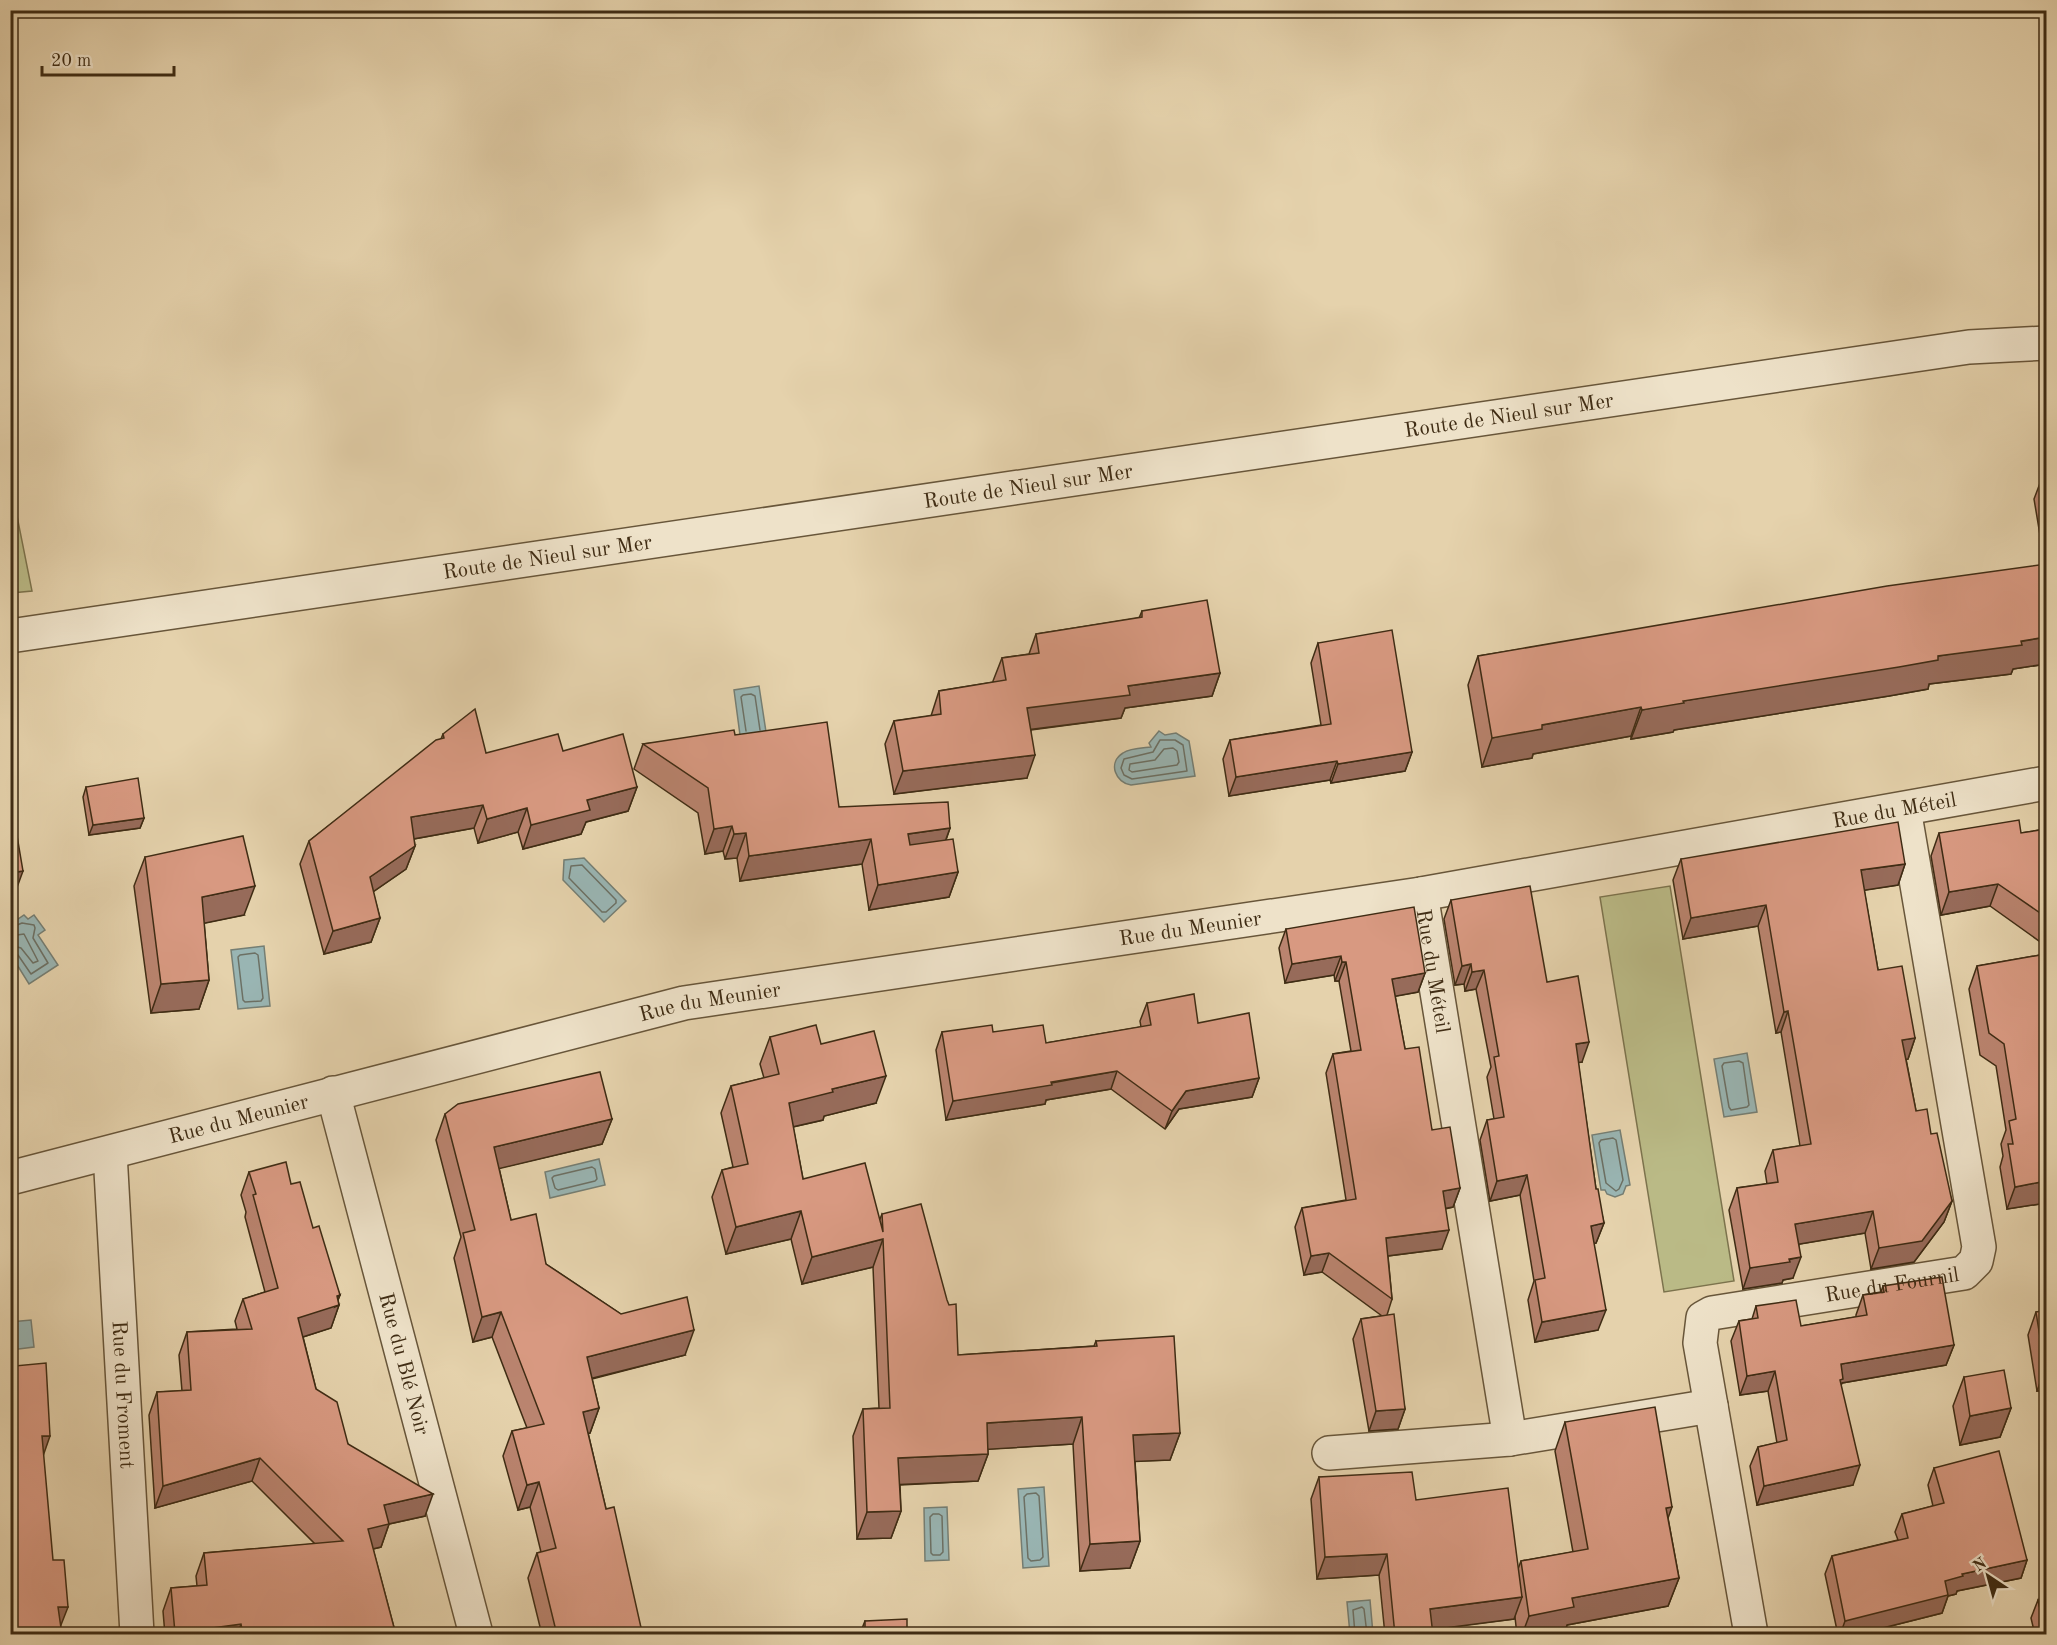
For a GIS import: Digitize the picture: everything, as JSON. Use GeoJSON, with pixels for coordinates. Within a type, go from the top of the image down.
{"type":"FeatureCollection","features":[{"type":"Feature","properties":{"kind":"street","name":"Route de Nieul sur Mer"},"geometry":{"type":"LineString","coordinates":[[10,636],[1969,347],[2046,343]]}},
{"type":"Feature","properties":{"kind":"street","name":"Rue du Méteil"},"geometry":{"type":"LineString","coordinates":[[1510,1439],[1421,894],[2046,783]]}},
{"type":"Feature","properties":{"kind":"street","name":"Rue du Fournil"},"geometry":{"type":"LineString","coordinates":[[1751,1635],[1700,1343],[1703,1318],[1712,1313],[1964,1273],[1976,1261],[1979,1246],[1904,809]]}},
{"type":"Feature","properties":{"kind":"street","name":"Rue du Meunier"},"geometry":{"type":"LineString","coordinates":[[10,1178],[684,1003],[1421,894]]}},
{"type":"Feature","properties":{"kind":"street","name":"Rue du Blé Noir"},"geometry":{"type":"LineString","coordinates":[[333,1093],[476,1635]]}},
{"type":"Feature","properties":{"kind":"street","name":"Rue du Froment"},"geometry":{"type":"LineString","coordinates":[[110,1153],[137,1635]]}},
{"type":"Feature","properties":{"kind":"street"},"geometry":{"type":"LineString","coordinates":[[1329,1453],[1510,1439],[1711,1406]]}},
{"type":"Feature","properties":{"kind":"green space"},"geometry":{"type":"Polygon","coordinates":[[[10,481],[32,591],[10,593],[10,481]]]}},
{"type":"Feature","properties":{"kind":"green space"},"geometry":{"type":"Polygon","coordinates":[[[1670,886],[1734,1281],[1664,1292],[1600,897],[1670,886]]]}},
{"type":"Feature","properties":{"kind":"water"},"geometry":{"type":"Polygon","coordinates":[[[759,686],[768,745],[742,750],[734,690],[759,686]]]}},
{"type":"Feature","properties":{"kind":"water"},"geometry":{"type":"Polygon","coordinates":[[[1159,731],[1165,735],[1176,733],[1189,741],[1195,776],[1131,785],[1121,781],[1115,772],[1115,762],[1118,757],[1129,750],[1151,747],[1149,743],[1159,731]]]}},
{"type":"Feature","properties":{"kind":"water"},"geometry":{"type":"Polygon","coordinates":[[[584,858],[626,901],[604,922],[563,880],[564,860],[584,858]]]}},
{"type":"Feature","properties":{"kind":"water"},"geometry":{"type":"Polygon","coordinates":[[[24,915],[28,919],[34,915],[45,930],[38,935],[58,965],[29,984],[11,955],[11,924],[24,915]]]}},
{"type":"Feature","properties":{"kind":"water"},"geometry":{"type":"Polygon","coordinates":[[[264,946],[270,1006],[238,1009],[231,950],[264,946]]]}},
{"type":"Feature","properties":{"kind":"water"},"geometry":{"type":"Polygon","coordinates":[[[1747,1053],[1757,1112],[1724,1117],[1714,1059],[1747,1053]]]}},
{"type":"Feature","properties":{"kind":"water"},"geometry":{"type":"Polygon","coordinates":[[[1620,1130],[1630,1185],[1626,1186],[1623,1194],[1615,1197],[1601,1190],[1592,1135],[1620,1130]]]}},
{"type":"Feature","properties":{"kind":"water"},"geometry":{"type":"Polygon","coordinates":[[[599,1159],[605,1185],[550,1198],[545,1172],[599,1159]]]}},
{"type":"Feature","properties":{"kind":"water"},"geometry":{"type":"Polygon","coordinates":[[[31,1320],[34,1347],[11,1350],[10,1322],[31,1320]]]}},
{"type":"Feature","properties":{"kind":"water"},"geometry":{"type":"Polygon","coordinates":[[[1044,1487],[1049,1566],[1023,1568],[1018,1489],[1044,1487]]]}},
{"type":"Feature","properties":{"kind":"water"},"geometry":{"type":"Polygon","coordinates":[[[947,1507],[949,1560],[925,1561],[924,1508],[947,1507]]]}},
{"type":"Feature","properties":{"kind":"water"},"geometry":{"type":"Polygon","coordinates":[[[1370,1600],[1373,1634],[1350,1634],[1347,1602],[1370,1600]]]}},
{"type":"Feature","properties":{"kind":"building"},"geometry":{"type":"Polygon","coordinates":[[[2046,564],[2046,637],[2021,641],[2022,645],[1938,656],[1938,660],[1683,701],[1684,703],[1642,710],[1641,707],[1542,725],[1542,729],[1492,738],[1478,656],[1887,586],[2046,564]]]}},
{"type":"Feature","properties":{"kind":"building"},"geometry":{"type":"Polygon","coordinates":[[[1207,600],[1220,673],[1128,686],[1130,695],[1027,708],[1035,755],[903,771],[894,721],[941,714],[939,691],[1006,680],[1002,658],[1039,653],[1036,634],[1142,617],[1142,611],[1207,600]]]}},
{"type":"Feature","properties":{"kind":"building"},"geometry":{"type":"Polygon","coordinates":[[[1392,630],[1412,752],[1236,777],[1230,740],[1331,724],[1318,643],[1392,630]]]}},
{"type":"Feature","properties":{"kind":"building"},"geometry":{"type":"Polygon","coordinates":[[[475,709],[486,753],[558,734],[563,751],[623,734],[637,787],[587,800],[590,810],[531,825],[527,808],[487,819],[483,805],[411,817],[415,846],[370,877],[380,918],[333,931],[309,841],[436,740],[444,738],[443,734],[475,709]]]}},
{"type":"Feature","properties":{"kind":"building"},"geometry":{"type":"Polygon","coordinates":[[[827,722],[839,807],[948,802],[950,828],[908,834],[910,845],[953,839],[958,872],[878,885],[871,839],[749,856],[746,833],[734,834],[732,826],[714,829],[708,788],[643,744],[734,730],[735,735],[827,722]]]}},
{"type":"Feature","properties":{"kind":"building"},"geometry":{"type":"Polygon","coordinates":[[[138,778],[144,818],[93,825],[86,787],[138,778]]]}},
{"type":"Feature","properties":{"kind":"building"},"geometry":{"type":"Polygon","coordinates":[[[10,818],[14,818],[23,871],[10,873],[10,818]]]}},
{"type":"Feature","properties":{"kind":"building"},"geometry":{"type":"Polygon","coordinates":[[[2019,820],[2021,833],[2046,829],[2046,917],[1998,884],[1949,892],[1939,833],[2019,820]]]}},
{"type":"Feature","properties":{"kind":"building"},"geometry":{"type":"Polygon","coordinates":[[[1898,822],[1905,864],[1861,870],[1878,970],[1902,966],[1915,1038],[1902,1040],[1916,1111],[1927,1109],[1931,1134],[1937,1133],[1952,1201],[1922,1241],[1879,1248],[1873,1211],[1795,1224],[1801,1257],[1789,1259],[1790,1262],[1750,1268],[1737,1188],[1778,1182],[1773,1150],[1811,1144],[1788,1011],[1784,1012],[1766,905],[1691,918],[1681,859],[1898,822]]]}},
{"type":"Feature","properties":{"kind":"building"},"geometry":{"type":"Polygon","coordinates":[[[243,836],[255,886],[202,897],[209,980],[161,984],[145,857],[243,836]]]}},
{"type":"Feature","properties":{"kind":"building"},"geometry":{"type":"Polygon","coordinates":[[[1530,886],[1547,982],[1578,976],[1589,1042],[1576,1044],[1596,1189],[1598,1189],[1604,1223],[1591,1226],[1606,1310],[1542,1322],[1535,1280],[1545,1278],[1527,1175],[1497,1181],[1487,1120],[1504,1117],[1494,1057],[1499,1056],[1484,970],[1472,972],[1471,964],[1462,966],[1451,900],[1530,886]]]}},
{"type":"Feature","properties":{"kind":"building"},"geometry":{"type":"Polygon","coordinates":[[[1414,907],[1425,973],[1392,979],[1405,1049],[1419,1047],[1432,1130],[1450,1127],[1460,1188],[1443,1191],[1449,1230],[1386,1238],[1392,1299],[1329,1253],[1311,1256],[1302,1208],[1356,1199],[1333,1054],[1361,1050],[1346,962],[1342,962],[1341,956],[1292,964],[1286,929],[1414,907]]]}},
{"type":"Feature","properties":{"kind":"building"},"geometry":{"type":"Polygon","coordinates":[[[2046,954],[2046,1181],[2015,1187],[2008,1144],[2013,1144],[2009,1121],[2016,1119],[2004,1044],[1989,1033],[1977,966],[2046,954]]]}},
{"type":"Feature","properties":{"kind":"building"},"geometry":{"type":"Polygon","coordinates":[[[1194,994],[1198,1023],[1249,1013],[1259,1078],[1186,1091],[1172,1111],[1117,1071],[1051,1082],[1052,1085],[953,1101],[942,1032],[992,1025],[993,1032],[1043,1025],[1046,1043],[1151,1025],[1147,1003],[1194,994]]]}},
{"type":"Feature","properties":{"kind":"building"},"geometry":{"type":"Polygon","coordinates":[[[816,1025],[821,1044],[874,1031],[886,1076],[832,1089],[833,1092],[789,1103],[803,1179],[865,1163],[883,1232],[882,1214],[921,1204],[947,1300],[949,1305],[956,1304],[958,1355],[1097,1346],[1096,1341],[1174,1336],[1180,1433],[1133,1435],[1140,1541],[1090,1544],[1082,1417],[987,1423],[988,1454],[898,1458],[901,1511],[867,1512],[863,1409],[890,1408],[883,1239],[812,1257],[801,1211],[736,1227],[722,1170],[748,1164],[731,1086],[779,1074],[770,1037],[816,1025]]]}},
{"type":"Feature","properties":{"kind":"building"},"geometry":{"type":"Polygon","coordinates":[[[600,1072],[612,1119],[494,1147],[511,1220],[536,1214],[546,1264],[621,1314],[687,1297],[694,1330],[587,1357],[599,1408],[583,1412],[606,1509],[614,1507],[642,1632],[639,1632],[640,1635],[557,1635],[537,1553],[556,1548],[539,1482],[527,1485],[512,1431],[544,1424],[501,1312],[482,1317],[463,1233],[475,1230],[445,1114],[458,1104],[600,1072]]]}},
{"type":"Feature","properties":{"kind":"building"},"geometry":{"type":"Polygon","coordinates":[[[286,1162],[291,1184],[300,1182],[313,1228],[319,1226],[340,1295],[337,1296],[339,1305],[298,1318],[316,1389],[337,1402],[348,1444],[433,1494],[384,1505],[389,1524],[368,1529],[396,1635],[243,1635],[241,1624],[175,1633],[171,1588],[207,1585],[204,1553],[343,1541],[260,1458],[163,1486],[157,1392],[191,1390],[187,1332],[252,1329],[243,1299],[278,1288],[249,1172],[286,1162]]]}},
{"type":"Feature","properties":{"kind":"building"},"geometry":{"type":"Polygon","coordinates":[[[1942,1277],[1954,1345],[1841,1364],[1843,1379],[1840,1380],[1860,1465],[1764,1486],[1758,1447],[1787,1440],[1775,1371],[1747,1376],[1739,1321],[1758,1318],[1756,1306],[1796,1300],[1801,1326],[1867,1315],[1863,1295],[1884,1292],[1883,1286],[1942,1277]]]}},
{"type":"Feature","properties":{"kind":"building"},"geometry":{"type":"Polygon","coordinates":[[[2046,1310],[2046,1368],[2045,1369],[2036,1312],[2046,1310]]]}},
{"type":"Feature","properties":{"kind":"building"},"geometry":{"type":"Polygon","coordinates":[[[1394,1314],[1405,1409],[1376,1411],[1361,1319],[1394,1314]]]}},
{"type":"Feature","properties":{"kind":"building"},"geometry":{"type":"Polygon","coordinates":[[[10,1348],[12,1348],[15,1366],[46,1363],[50,1436],[42,1436],[53,1560],[64,1560],[68,1607],[58,1607],[62,1635],[10,1635],[10,1348]]]}},
{"type":"Feature","properties":{"kind":"building"},"geometry":{"type":"Polygon","coordinates":[[[2004,1370],[2011,1408],[1970,1416],[1964,1377],[2004,1370]]]}},
{"type":"Feature","properties":{"kind":"building"},"geometry":{"type":"Polygon","coordinates":[[[1655,1407],[1672,1507],[1666,1508],[1679,1578],[1572,1598],[1574,1607],[1529,1616],[1521,1561],[1588,1549],[1565,1422],[1655,1407]]]}},
{"type":"Feature","properties":{"kind":"building"},"geometry":{"type":"Polygon","coordinates":[[[1999,1451],[2027,1560],[1962,1574],[1963,1576],[1945,1581],[1948,1595],[1845,1621],[1832,1556],[1908,1538],[1902,1514],[1944,1503],[1934,1468],[1999,1451]]]}},
{"type":"Feature","properties":{"kind":"building"},"geometry":{"type":"Polygon","coordinates":[[[1412,1472],[1416,1500],[1508,1488],[1522,1597],[1430,1609],[1433,1635],[1395,1635],[1387,1554],[1325,1557],[1319,1477],[1412,1472]]]}},
{"type":"Feature","properties":{"kind":"building"},"geometry":{"type":"Polygon","coordinates":[[[2046,1598],[2046,1635],[2038,1600],[2046,1598]]]}},
{"type":"Feature","properties":{"kind":"building"},"geometry":{"type":"Polygon","coordinates":[[[907,1619],[907,1635],[865,1635],[865,1621],[907,1619]]]}}]}
